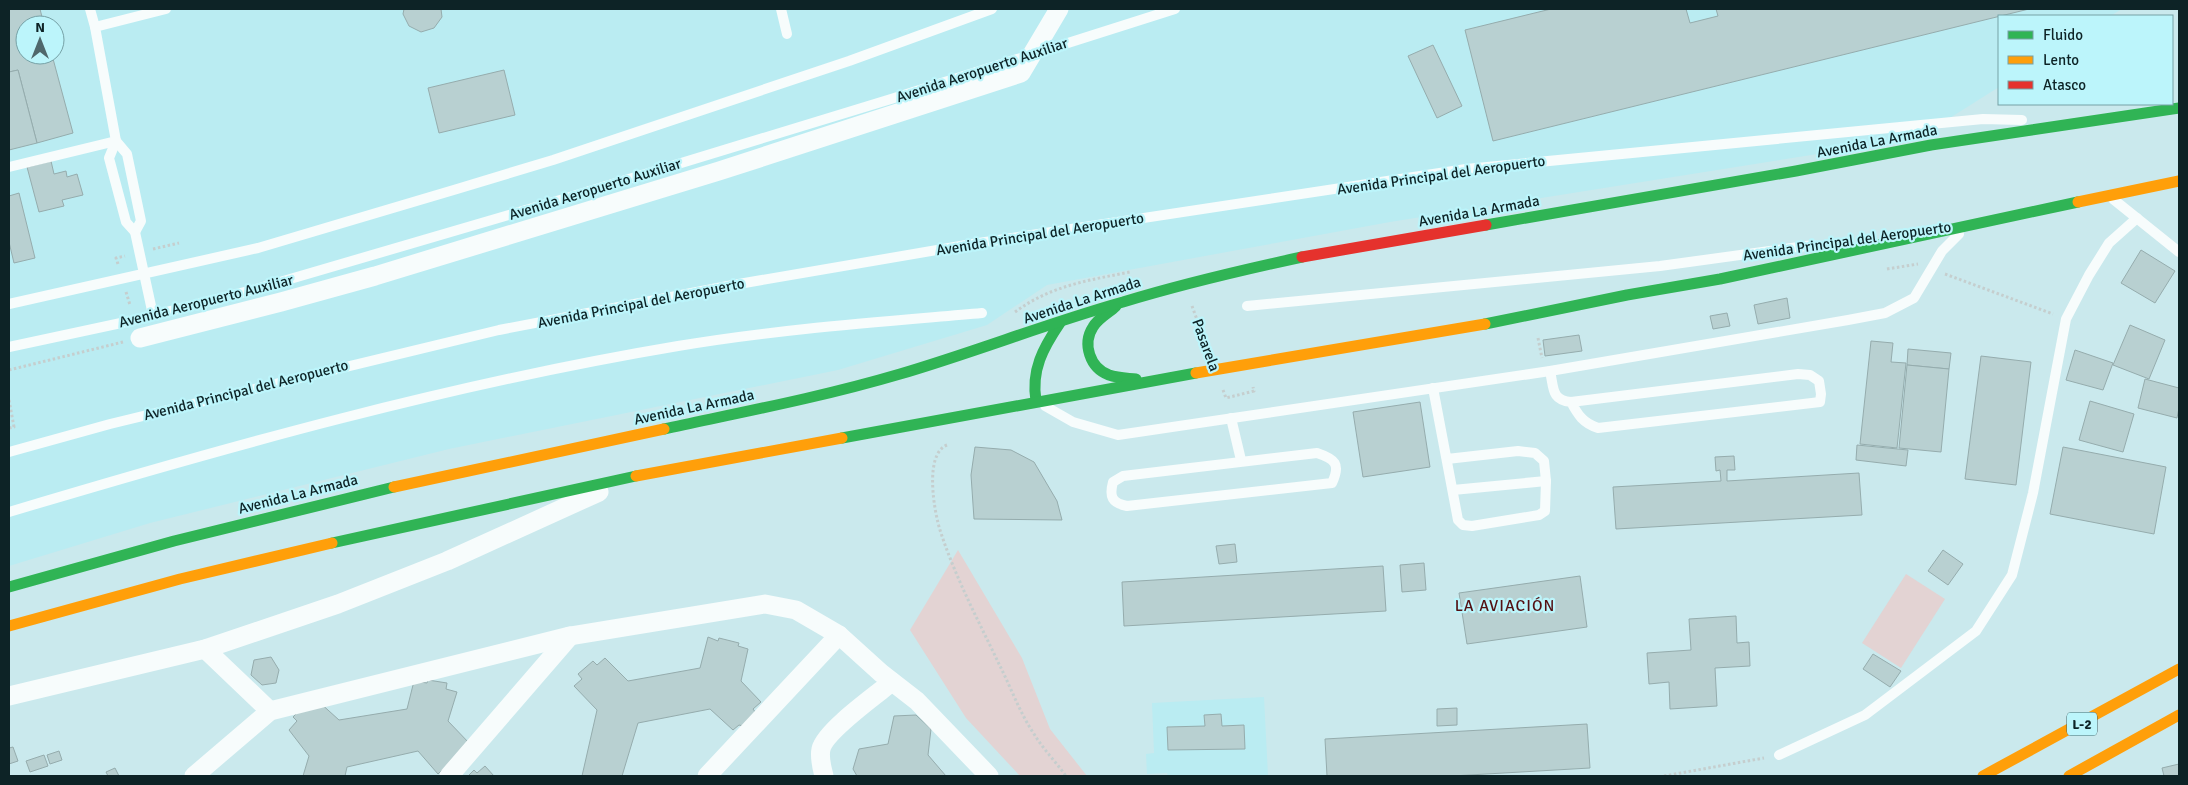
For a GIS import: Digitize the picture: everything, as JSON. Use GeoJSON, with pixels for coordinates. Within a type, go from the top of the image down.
{"type":"FeatureCollection","features":[{"type":"Feature","properties":{"kind":"main road","name":"Avenida La Armada"},"geometry":{"type":"LineString","coordinates":[[9,587],[174,541],[352,496],[827,394],[908,372],[1121,302],[1231,272],[1302,257],[1796,171],[1931,145],[2179,108]]}},
{"type":"Feature","properties":{"kind":"main road"},"geometry":{"type":"LineString","coordinates":[[9,626],[180,579],[304,549],[631,477],[1264,360],[1460,330],[1627,295],[1720,279],[1969,224],[2179,182]]}},
{"type":"Feature","properties":{"kind":"main road"},"geometry":{"type":"LineString","coordinates":[[1121,302],[1094,325],[1088,336],[1090,358],[1096,367],[1108,375],[1149,381]]}},
{"type":"Feature","properties":{"kind":"main road"},"geometry":{"type":"LineString","coordinates":[[1036,401],[1032,386],[1034,371],[1046,343],[1060,323]]}},
{"type":"Feature","properties":{"kind":"main road","name":"L-2"},"geometry":{"type":"LineString","coordinates":[[1982,776],[2179,669]]}},
{"type":"Feature","properties":{"kind":"main road"},"geometry":{"type":"LineString","coordinates":[[2069,776],[2179,715]]}},
{"type":"Feature","properties":{"kind":"street"},"geometry":{"type":"LineString","coordinates":[[140,338],[375,276],[719,171],[1021,73],[1059,9]]}},
{"type":"Feature","properties":{"kind":"street"},"geometry":{"type":"LineString","coordinates":[[9,696],[205,649],[338,604],[447,561],[631,477]]}},
{"type":"Feature","properties":{"kind":"street"},"geometry":{"type":"LineString","coordinates":[[194,776],[270,711],[570,636],[765,604],[796,610],[838,635],[917,701],[989,776]]}},
{"type":"Feature","properties":{"kind":"street"},"geometry":{"type":"LineString","coordinates":[[706,776],[838,635]]}},
{"type":"Feature","properties":{"kind":"street"},"geometry":{"type":"LineString","coordinates":[[448,776],[570,636]]}},
{"type":"Feature","properties":{"kind":"street"},"geometry":{"type":"LineString","coordinates":[[205,649],[270,711]]}},
{"type":"Feature","properties":{"kind":"street"},"geometry":{"type":"LineString","coordinates":[[824,776],[821,766],[821,748],[832,732],[892,682]]}},
{"type":"Feature","properties":{"kind":"lane"},"geometry":{"type":"LineString","coordinates":[[90,9],[116,141],[127,154],[141,221],[135,232]]}},
{"type":"Feature","properties":{"kind":"lane"},"geometry":{"type":"LineString","coordinates":[[95,27],[166,9]]}},
{"type":"Feature","properties":{"kind":"lane"},"geometry":{"type":"LineString","coordinates":[[781,9],[787,34]]}},
{"type":"Feature","properties":{"kind":"lane"},"geometry":{"type":"LineString","coordinates":[[9,304],[258,248],[544,162],[849,61],[992,9]]}},
{"type":"Feature","properties":{"kind":"lane","name":"Avenida Aeropuerto Auxiliar"},"geometry":{"type":"LineString","coordinates":[[9,347],[153,315],[256,289],[560,200],[1175,9]]}},
{"type":"Feature","properties":{"kind":"lane","name":"Avenida Principal del Aeropuerto"},"geometry":{"type":"LineString","coordinates":[[9,452],[139,417],[499,330],[733,285],[972,244],[1466,169],[1983,119],[2088,121]]}},
{"type":"Feature","properties":{"kind":"lane"},"geometry":{"type":"LineString","coordinates":[[9,167],[116,141]]}},
{"type":"Feature","properties":{"kind":"lane"},"geometry":{"type":"LineString","coordinates":[[116,141],[109,158],[126,222],[135,232],[153,315]]}},
{"type":"Feature","properties":{"kind":"lane"},"geometry":{"type":"LineString","coordinates":[[2110,196],[2179,252]]}},
{"type":"Feature","properties":{"kind":"lane"},"geometry":{"type":"LineString","coordinates":[[1779,755],[1865,715],[1976,631],[2012,575],[2034,493],[2066,319],[2089,275],[2109,243],[2137,218]]}},
{"type":"Feature","properties":{"kind":"lane"},"geometry":{"type":"LineString","coordinates":[[1036,401],[1073,422],[1118,435],[1550,371],[1885,313],[1914,298],[1942,251],[1969,224]]}},
{"type":"Feature","properties":{"kind":"lane","name":"Avenida Principal del Aeropuerto"},"geometry":{"type":"LineString","coordinates":[[1843,241],[1969,224]]}},
{"type":"Feature","properties":{"kind":"lane","name":"Avenida Principal del Aeropuerto"},"geometry":{"type":"LineString","coordinates":[[1247,306],[1660,266],[1824,244]]}},
{"type":"Feature","properties":{"kind":"lane"},"geometry":{"type":"LineString","coordinates":[[9,512],[272,435],[449,392],[555,370],[679,346],[802,329],[982,313]]}},
{"type":"Feature","properties":{"kind":"lane"},"geometry":{"type":"LineString","coordinates":[[1550,371],[1556,396],[1562,401],[1571,402],[1798,374],[1810,375],[1819,381],[1821,394],[1820,402],[1598,428],[1588,424],[1579,417],[1571,402]]}},
{"type":"Feature","properties":{"kind":"lane"},"geometry":{"type":"LineString","coordinates":[[1433,388],[1446,459],[1453,490],[1458,520],[1463,525],[1472,526],[1539,515],[1545,511],[1546,481],[1544,461],[1535,453],[1518,451],[1446,459]]}},
{"type":"Feature","properties":{"kind":"lane"},"geometry":{"type":"LineString","coordinates":[[1231,418],[1242,460]]}},
{"type":"Feature","properties":{"kind":"lane"},"geometry":{"type":"LineString","coordinates":[[1317,453],[1330,457],[1335,462],[1336,473],[1332,483],[1127,506],[1117,504],[1112,499],[1113,482],[1123,476],[1242,460],[1317,453]]}},
{"type":"Feature","properties":{"kind":"lane"},"geometry":{"type":"LineString","coordinates":[[1453,490],[1546,481]]}},
{"type":"Feature","properties":{"kind":"path"},"geometry":{"type":"LineString","coordinates":[[1878,271],[1917,264],[2066,319]]}},
{"type":"Feature","properties":{"kind":"path"},"geometry":{"type":"LineString","coordinates":[[1077,282],[1134,272]]}},
{"type":"Feature","properties":{"kind":"path","name":"Pasarela"},"geometry":{"type":"LineString","coordinates":[[1190,300],[1210,353]]}},
{"type":"Feature","properties":{"kind":"path","name":"Pasarela"},"geometry":{"type":"LineString","coordinates":[[1223,389],[1226,398],[1254,391]]}},
{"type":"Feature","properties":{"kind":"path"},"geometry":{"type":"LineString","coordinates":[[9,400],[14,427],[9,428]]}},
{"type":"Feature","properties":{"kind":"path"},"geometry":{"type":"LineString","coordinates":[[950,444],[943,446],[936,455],[933,468],[934,498],[940,529],[975,613],[1033,734],[1066,776]]}},
{"type":"Feature","properties":{"kind":"path"},"geometry":{"type":"LineString","coordinates":[[1664,776],[1779,755]]}},
{"type":"Feature","properties":{"kind":"shaded area"},"geometry":{"type":"Polygon","coordinates":[[[9,9],[2122,9],[2112,15],[1998,15],[1998,88],[1918,138],[1390,222],[1047,285],[987,325],[838,370],[449,449],[150,523],[9,566],[9,9]]]}},
{"type":"Feature","properties":{"kind":"shaded area"},"geometry":{"type":"Polygon","coordinates":[[[958,550],[1022,658],[1050,729],[1087,776],[1020,776],[966,718],[910,630],[958,550]]]}},
{"type":"Feature","properties":{"kind":"shaded area"},"geometry":{"type":"Polygon","coordinates":[[[1906,574],[1945,599],[1901,668],[1862,643],[1906,574]]]}},
{"type":"Feature","properties":{"kind":"shaded area"},"geometry":{"type":"Polygon","coordinates":[[[1264,697],[1268,776],[1168,776],[1167,773],[1147,774],[1146,754],[1154,753],[1152,703],[1264,697]]]}},
{"type":"Feature","properties":{"kind":"building"},"geometry":{"type":"Polygon","coordinates":[[[9,9],[40,9],[42,15],[15,15],[15,65],[55,65],[73,133],[37,143],[18,70],[9,72],[9,9]]]}},
{"type":"Feature","properties":{"kind":"building"},"geometry":{"type":"Polygon","coordinates":[[[404,9],[441,9],[442,17],[434,28],[421,32],[409,26],[403,14],[404,9]]]}},
{"type":"Feature","properties":{"kind":"building"},"geometry":{"type":"Polygon","coordinates":[[[1551,9],[1686,9],[1690,23],[1718,16],[1716,9],[2029,9],[1998,15],[1998,17],[1493,141],[1465,30],[1551,9]]]}},
{"type":"Feature","properties":{"kind":"building"},"geometry":{"type":"Polygon","coordinates":[[[1433,45],[1462,106],[1437,118],[1408,56],[1433,45]]]}},
{"type":"Feature","properties":{"kind":"building"},"geometry":{"type":"Polygon","coordinates":[[[18,70],[37,143],[9,150],[9,72],[18,70]]]}},
{"type":"Feature","properties":{"kind":"building"},"geometry":{"type":"Polygon","coordinates":[[[504,70],[515,115],[439,133],[428,88],[504,70]]]}},
{"type":"Feature","properties":{"kind":"building"},"geometry":{"type":"Polygon","coordinates":[[[51,161],[54,174],[66,171],[67,177],[77,174],[83,195],[62,200],[64,206],[39,212],[27,167],[51,161]]]}},
{"type":"Feature","properties":{"kind":"building"},"geometry":{"type":"Polygon","coordinates":[[[19,193],[35,258],[14,263],[9,242],[9,196],[19,193]]]}},
{"type":"Feature","properties":{"kind":"building"},"geometry":{"type":"Polygon","coordinates":[[[2141,250],[2175,271],[2155,303],[2121,283],[2141,250]]]}},
{"type":"Feature","properties":{"kind":"building"},"geometry":{"type":"Polygon","coordinates":[[[1787,298],[1790,318],[1758,324],[1754,305],[1787,298]]]}},
{"type":"Feature","properties":{"kind":"building"},"geometry":{"type":"Polygon","coordinates":[[[1727,313],[1730,326],[1713,329],[1710,316],[1727,313]]]}},
{"type":"Feature","properties":{"kind":"building"},"geometry":{"type":"Polygon","coordinates":[[[2130,325],[2165,340],[2149,379],[2113,365],[2130,325]]]}},
{"type":"Feature","properties":{"kind":"building"},"geometry":{"type":"Polygon","coordinates":[[[1579,335],[1582,351],[1545,356],[1543,340],[1579,335]]]}},
{"type":"Feature","properties":{"kind":"building"},"geometry":{"type":"Polygon","coordinates":[[[1871,341],[1893,343],[1891,362],[1906,363],[1897,448],[1860,444],[1871,341]]]}},
{"type":"Feature","properties":{"kind":"building"},"geometry":{"type":"Polygon","coordinates":[[[1908,349],[1951,353],[1949,369],[1907,365],[1908,349]]]}},
{"type":"Feature","properties":{"kind":"building"},"geometry":{"type":"Polygon","coordinates":[[[2075,350],[2113,363],[2103,390],[2066,380],[2075,350]]]}},
{"type":"Feature","properties":{"kind":"building"},"geometry":{"type":"Polygon","coordinates":[[[1981,356],[2031,362],[2016,485],[1965,479],[1981,356]]]}},
{"type":"Feature","properties":{"kind":"building"},"geometry":{"type":"Polygon","coordinates":[[[1907,365],[1949,369],[1941,452],[1899,448],[1907,365]]]}},
{"type":"Feature","properties":{"kind":"building"},"geometry":{"type":"Polygon","coordinates":[[[2145,379],[2179,388],[2177,418],[2138,408],[2145,379]]]}},
{"type":"Feature","properties":{"kind":"building"},"geometry":{"type":"Polygon","coordinates":[[[2090,401],[2134,414],[2123,452],[2079,440],[2090,401]]]}},
{"type":"Feature","properties":{"kind":"building"},"geometry":{"type":"Polygon","coordinates":[[[1420,402],[1430,467],[1363,477],[1353,412],[1420,402]]]}},
{"type":"Feature","properties":{"kind":"building"},"geometry":{"type":"Polygon","coordinates":[[[1857,445],[1908,450],[1906,466],[1856,460],[1857,445]]]}},
{"type":"Feature","properties":{"kind":"building"},"geometry":{"type":"Polygon","coordinates":[[[975,447],[1011,450],[1034,462],[1057,501],[1062,520],[974,519],[971,475],[975,447]]]}},
{"type":"Feature","properties":{"kind":"building"},"geometry":{"type":"Polygon","coordinates":[[[2063,447],[2166,467],[2154,534],[2050,514],[2063,447]]]}},
{"type":"Feature","properties":{"kind":"building"},"geometry":{"type":"Polygon","coordinates":[[[1734,456],[1735,470],[1727,470],[1727,481],[1859,473],[1862,515],[1616,529],[1613,487],[1721,481],[1720,470],[1716,471],[1715,457],[1734,456]]]}},
{"type":"Feature","properties":{"kind":"building"},"geometry":{"type":"Polygon","coordinates":[[[1235,544],[1237,562],[1219,564],[1216,546],[1235,544]]]}},
{"type":"Feature","properties":{"kind":"building"},"geometry":{"type":"Polygon","coordinates":[[[1943,550],[1963,564],[1948,585],[1928,571],[1943,550]]]}},
{"type":"Feature","properties":{"kind":"building"},"geometry":{"type":"Polygon","coordinates":[[[1424,563],[1426,590],[1402,592],[1400,565],[1424,563]]]}},
{"type":"Feature","properties":{"kind":"building"},"geometry":{"type":"Polygon","coordinates":[[[1383,566],[1386,611],[1124,626],[1122,582],[1383,566]]]}},
{"type":"Feature","properties":{"kind":"building"},"geometry":{"type":"Polygon","coordinates":[[[1580,576],[1587,627],[1467,644],[1459,593],[1580,576]]]}},
{"type":"Feature","properties":{"kind":"building"},"geometry":{"type":"Polygon","coordinates":[[[1736,616],[1737,643],[1749,642],[1750,666],[1715,668],[1717,706],[1670,709],[1669,682],[1649,684],[1647,653],[1691,650],[1689,619],[1736,616]]]}},
{"type":"Feature","properties":{"kind":"building"},"geometry":{"type":"Polygon","coordinates":[[[708,637],[718,641],[719,638],[739,643],[738,646],[748,649],[741,681],[761,702],[753,709],[756,713],[743,726],[739,725],[733,730],[710,709],[638,723],[622,776],[582,776],[597,710],[574,686],[582,679],[578,674],[593,661],[597,665],[605,658],[628,681],[700,668],[708,637]]]}},
{"type":"Feature","properties":{"kind":"building"},"geometry":{"type":"Polygon","coordinates":[[[1873,654],[1901,671],[1890,687],[1863,669],[1873,654]]]}},
{"type":"Feature","properties":{"kind":"building"},"geometry":{"type":"Polygon","coordinates":[[[271,657],[279,670],[276,683],[262,685],[251,675],[254,660],[271,657]]]}},
{"type":"Feature","properties":{"kind":"building"},"geometry":{"type":"Polygon","coordinates":[[[428,680],[447,683],[446,689],[457,692],[448,721],[470,744],[438,774],[418,751],[347,767],[345,776],[303,776],[309,756],[289,730],[297,721],[293,717],[304,706],[318,701],[339,720],[407,709],[414,681],[427,683],[428,680]]]}},
{"type":"Feature","properties":{"kind":"building"},"geometry":{"type":"Polygon","coordinates":[[[1457,708],[1457,725],[1437,726],[1437,709],[1457,708]]]}},
{"type":"Feature","properties":{"kind":"building"},"geometry":{"type":"Polygon","coordinates":[[[1221,714],[1222,726],[1244,725],[1245,749],[1168,750],[1167,727],[1205,726],[1204,715],[1221,714]]]}},
{"type":"Feature","properties":{"kind":"building"},"geometry":{"type":"Polygon","coordinates":[[[916,715],[931,729],[928,755],[946,776],[857,776],[853,769],[859,749],[888,744],[894,716],[916,715]]]}},
{"type":"Feature","properties":{"kind":"building"},"geometry":{"type":"Polygon","coordinates":[[[1587,724],[1590,768],[1452,776],[1327,776],[1325,739],[1587,724]]]}},
{"type":"Feature","properties":{"kind":"building"},"geometry":{"type":"Polygon","coordinates":[[[13,747],[18,761],[9,764],[9,748],[13,747]]]}},
{"type":"Feature","properties":{"kind":"building"},"geometry":{"type":"Polygon","coordinates":[[[59,751],[62,760],[50,764],[47,755],[59,751]]]}},
{"type":"Feature","properties":{"kind":"building"},"geometry":{"type":"Polygon","coordinates":[[[44,755],[48,766],[30,772],[26,761],[44,755]]]}},
{"type":"Feature","properties":{"kind":"building"},"geometry":{"type":"Polygon","coordinates":[[[2179,764],[2179,776],[2164,776],[2162,768],[2179,764]]]}},
{"type":"Feature","properties":{"kind":"building"},"geometry":{"type":"Polygon","coordinates":[[[485,766],[494,776],[468,776],[474,770],[477,773],[485,766]]]}},
{"type":"Feature","properties":{"kind":"building"},"geometry":{"type":"Polygon","coordinates":[[[115,768],[119,776],[108,776],[106,772],[115,768]]]}},
{"type":"Feature","properties":{"kind":"traffic: fast"},"geometry":{"type":"LineString","coordinates":[[1486,225],[1796,171],[1931,145],[2179,108]]}},
{"type":"Feature","properties":{"kind":"traffic: fast"},"geometry":{"type":"LineString","coordinates":[[1485,324],[1627,295],[1720,279],[2078,202]]}},
{"type":"Feature","properties":{"kind":"traffic: fast"},"geometry":{"type":"LineString","coordinates":[[664,429],[782,404],[871,382],[1145,295],[1302,257]]}},
{"type":"Feature","properties":{"kind":"traffic: fast"},"geometry":{"type":"LineString","coordinates":[[1116,306],[1095,324],[1090,334],[1088,348],[1093,361],[1102,372],[1116,377],[1136,379]]}},
{"type":"Feature","properties":{"kind":"traffic: fast"},"geometry":{"type":"LineString","coordinates":[[1036,401],[1035,379],[1037,369],[1048,341],[1060,323]]}},
{"type":"Feature","properties":{"kind":"traffic: fast"},"geometry":{"type":"LineString","coordinates":[[842,438],[1196,373]]}},
{"type":"Feature","properties":{"kind":"traffic: fast"},"geometry":{"type":"LineString","coordinates":[[332,543],[636,476]]}},
{"type":"Feature","properties":{"kind":"traffic: fast"},"geometry":{"type":"LineString","coordinates":[[9,587],[174,541],[394,487]]}},
{"type":"Feature","properties":{"kind":"traffic: slow"},"geometry":{"type":"LineString","coordinates":[[2078,202],[2179,181]]}},
{"type":"Feature","properties":{"kind":"traffic: slow"},"geometry":{"type":"LineString","coordinates":[[1196,373],[1485,324]]}},
{"type":"Feature","properties":{"kind":"traffic: slow"},"geometry":{"type":"LineString","coordinates":[[394,487],[664,429]]}},
{"type":"Feature","properties":{"kind":"traffic: slow"},"geometry":{"type":"LineString","coordinates":[[636,476],[842,438]]}},
{"type":"Feature","properties":{"kind":"traffic: slow"},"geometry":{"type":"LineString","coordinates":[[9,626],[180,579],[332,543]]}},
{"type":"Feature","properties":{"kind":"traffic: slow"},"geometry":{"type":"LineString","coordinates":[[1983,776],[2179,669]]}},
{"type":"Feature","properties":{"kind":"traffic: slow"},"geometry":{"type":"LineString","coordinates":[[2069,776],[2179,715]]}},
{"type":"Feature","properties":{"kind":"traffic: jam"},"geometry":{"type":"LineString","coordinates":[[1302,257],[1486,225]]}},
{"type":"Feature","properties":{"kind":"district","name":"LA AVIACIÓN"},"geometry":{"type":"Point","coordinates":[1505,605]}}]}
